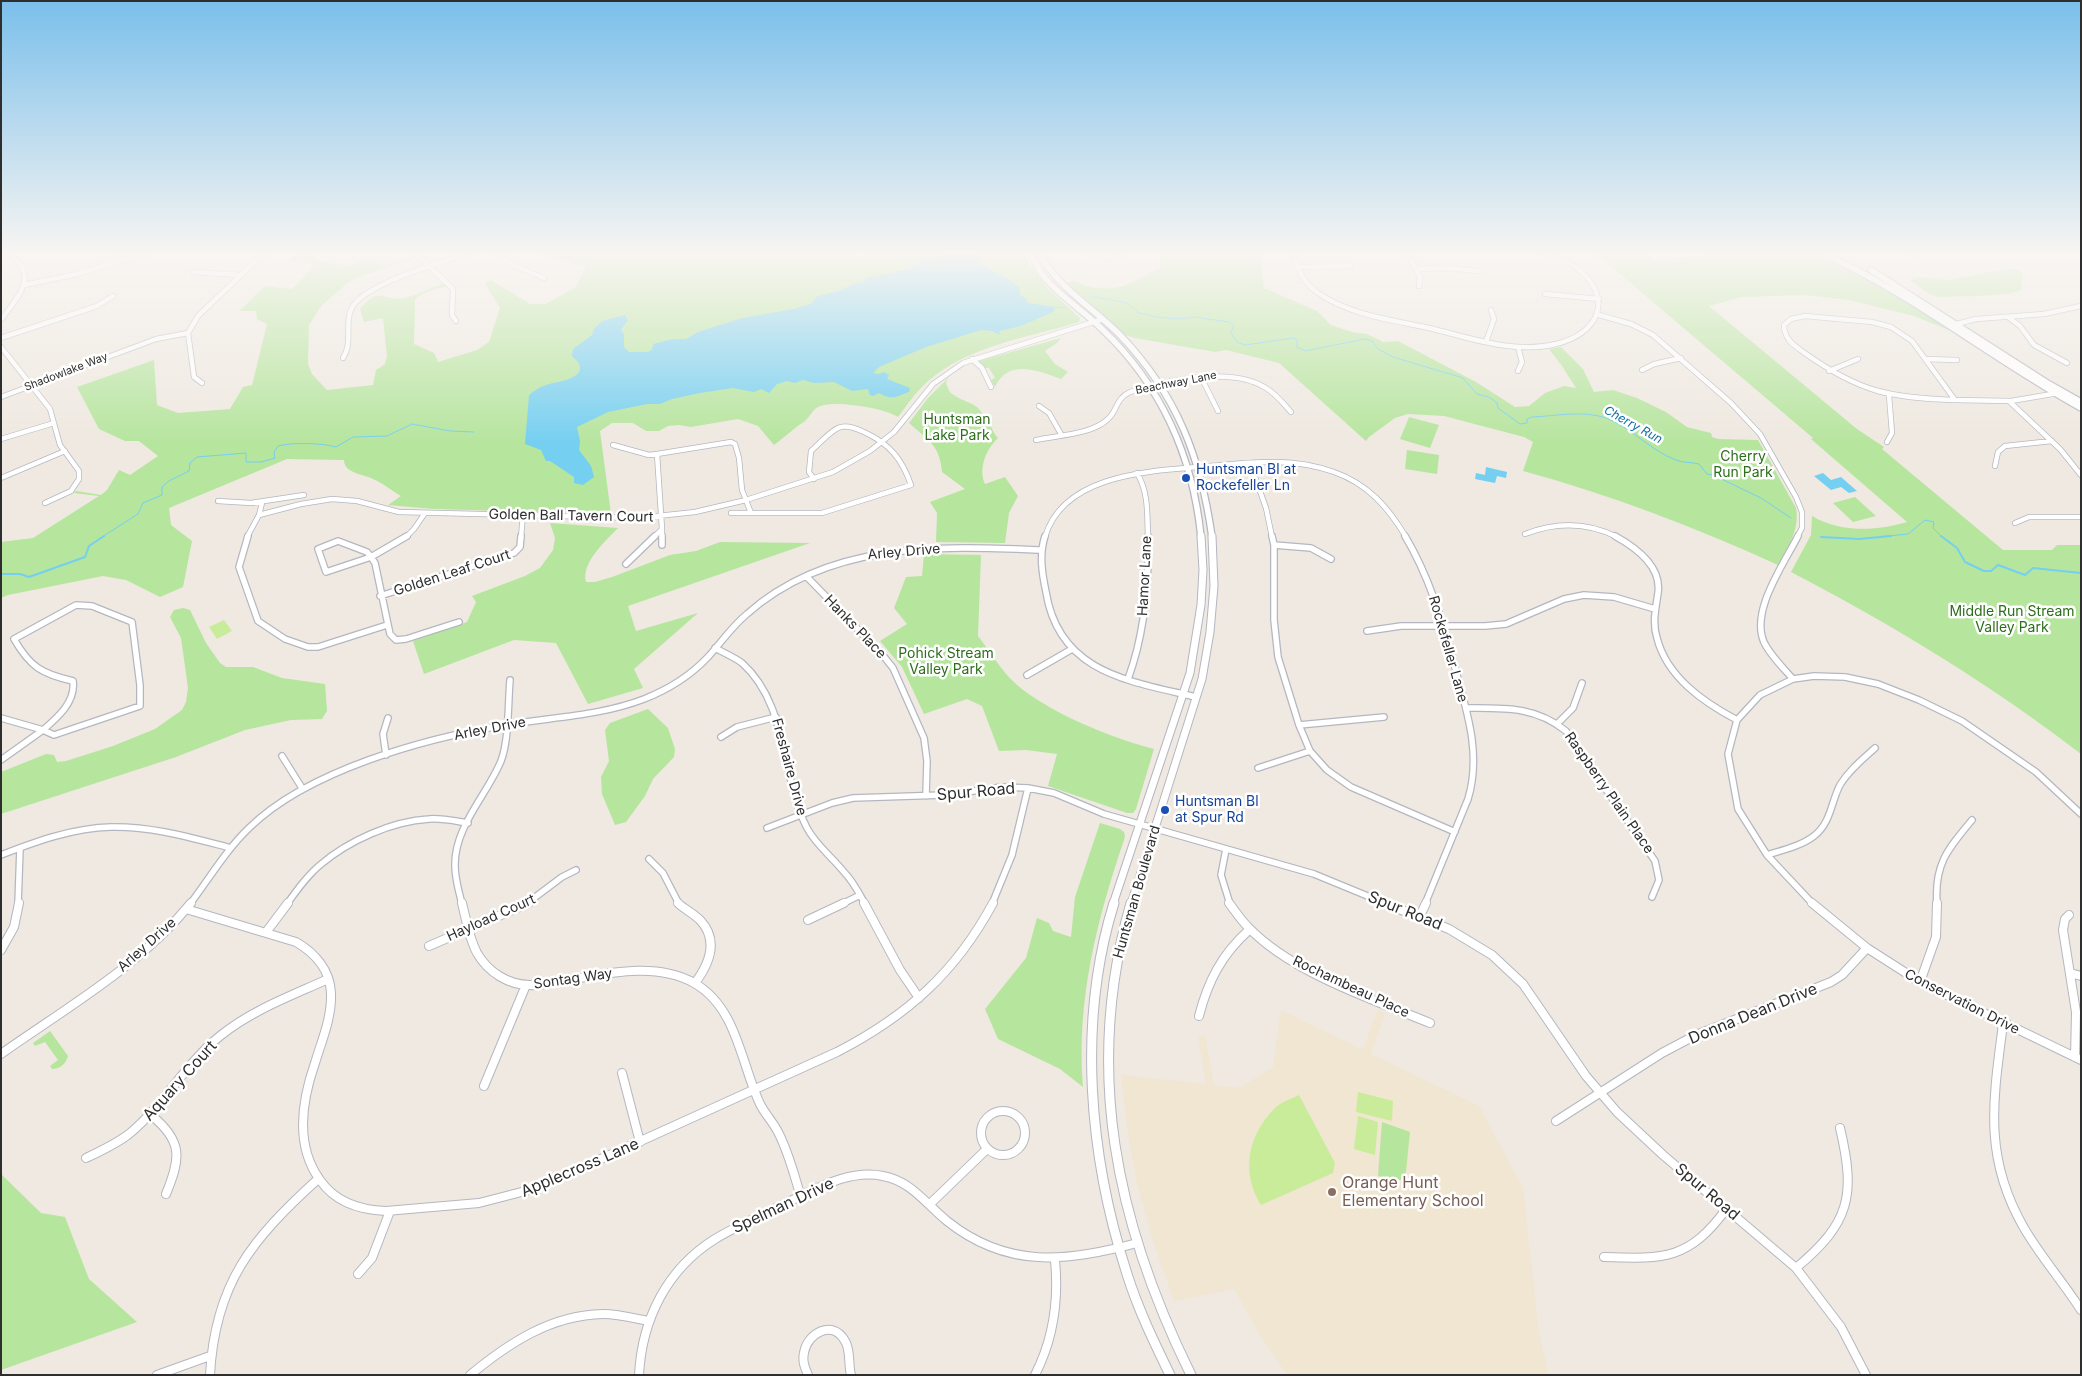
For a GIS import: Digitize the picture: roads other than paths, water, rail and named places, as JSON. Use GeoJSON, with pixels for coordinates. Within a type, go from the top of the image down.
{"type":"FeatureCollection","features":[{"type":"Feature","properties":{"kind":"main road"},"geometry":{"type":"LineString","coordinates":[[1934,316],[2054,394],[2081,408]]}},
{"type":"Feature","properties":{"kind":"main road"},"geometry":{"type":"LineString","coordinates":[[1944,316],[2081,402]]}},
{"type":"Feature","properties":{"kind":"street"},"geometry":{"type":"LineString","coordinates":[[1,338],[66,316]]}},
{"type":"Feature","properties":{"kind":"street"},"geometry":{"type":"LineString","coordinates":[[198,316],[188,333],[194,377],[202,383]]}},
{"type":"Feature","properties":{"kind":"street"},"geometry":{"type":"LineString","coordinates":[[343,358],[350,347],[350,316]]}},
{"type":"Feature","properties":{"kind":"street"},"geometry":{"type":"LineString","coordinates":[[453,316],[456,321]]}},
{"type":"Feature","properties":{"kind":"street","name":"Huntsman Boulevard"},"geometry":{"type":"LineString","coordinates":[[1089,316],[1125,352],[1152,387],[1168,416],[1188,468],[1200,518],[1203,575],[1196,648],[1184,694],[1139,824],[1104,936],[1095,993],[1092,1048],[1097,1136],[1106,1190],[1120,1248],[1142,1314],[1170,1375]]}},
{"type":"Feature","properties":{"kind":"street","name":"Huntsman Boulevard"},"geometry":{"type":"LineString","coordinates":[[1100,316],[1134,350],[1161,385],[1178,414],[1198,467],[1211,518],[1215,576],[1213,614],[1208,650],[1196,697],[1123,930],[1115,969],[1109,1026],[1108,1072],[1114,1134],[1123,1187],[1137,1243],[1162,1314],[1191,1375]]}},
{"type":"Feature","properties":{"kind":"street"},"geometry":{"type":"LineString","coordinates":[[1378,316],[1486,342],[1518,347],[1548,346],[1572,339],[1589,329],[1598,316]]}},
{"type":"Feature","properties":{"kind":"street"},"geometry":{"type":"LineString","coordinates":[[1486,342],[1494,319],[1493,316]]}},
{"type":"Feature","properties":{"kind":"street"},"geometry":{"type":"LineString","coordinates":[[1603,316],[1645,330],[1659,339],[1754,426],[1800,506],[1803,517],[1801,534],[1762,607],[1760,622],[1766,647],[1794,679]]}},
{"type":"Feature","properties":{"kind":"street"},"geometry":{"type":"LineString","coordinates":[[1804,316],[1788,320],[1783,330],[1786,337],[1829,371],[1853,384],[1889,395],[2010,402],[2035,400],[2062,391]]}},
{"type":"Feature","properties":{"kind":"street"},"geometry":{"type":"LineString","coordinates":[[1807,316],[1884,325],[1907,336],[1955,400]]}},
{"type":"Feature","properties":{"kind":"street"},"geometry":{"type":"LineString","coordinates":[[1949,326],[1976,319],[2017,316]]}},
{"type":"Feature","properties":{"kind":"street"},"geometry":{"type":"LineString","coordinates":[[2008,317],[2020,326],[2034,345],[2067,363]]}},
{"type":"Feature","properties":{"kind":"street","name":"Golden Ball Tavern Court"},"geometry":{"type":"LineString","coordinates":[[259,515],[334,498],[353,500],[385,510],[425,514],[523,515],[608,519],[663,516],[710,509],[814,479],[851,463],[883,441],[902,423],[933,384],[972,359],[1103,319]]}},
{"type":"Feature","properties":{"kind":"street","name":"Shadowlake Way"},"geometry":{"type":"LineString","coordinates":[[1,396],[156,340],[188,333]]}},
{"type":"Feature","properties":{"kind":"street"},"geometry":{"type":"LineString","coordinates":[[1,347],[50,408],[57,440],[79,471],[79,479],[71,491],[45,503]]}},
{"type":"Feature","properties":{"kind":"street"},"geometry":{"type":"LineString","coordinates":[[1518,347],[1522,362],[1518,371]]}},
{"type":"Feature","properties":{"kind":"street"},"geometry":{"type":"LineString","coordinates":[[1642,370],[1654,364],[1681,358]]}},
{"type":"Feature","properties":{"kind":"street"},"geometry":{"type":"LineString","coordinates":[[972,359],[982,368],[991,387]]}},
{"type":"Feature","properties":{"kind":"street"},"geometry":{"type":"LineString","coordinates":[[1829,371],[1858,359]]}},
{"type":"Feature","properties":{"kind":"street"},"geometry":{"type":"LineString","coordinates":[[1926,359],[1957,360]]}},
{"type":"Feature","properties":{"kind":"street","name":"Beachway Lane"},"geometry":{"type":"LineString","coordinates":[[1036,440],[1089,428],[1102,423],[1110,417],[1116,402],[1124,395],[1201,377],[1228,375],[1256,382],[1276,393],[1291,412]]}},
{"type":"Feature","properties":{"kind":"street"},"geometry":{"type":"LineString","coordinates":[[1201,377],[1218,411]]}},
{"type":"Feature","properties":{"kind":"street"},"geometry":{"type":"LineString","coordinates":[[1886,442],[1892,433],[1889,395]]}},
{"type":"Feature","properties":{"kind":"street"},"geometry":{"type":"LineString","coordinates":[[2010,402],[2052,441],[2078,468],[2081,475]]}},
{"type":"Feature","properties":{"kind":"street"},"geometry":{"type":"LineString","coordinates":[[1039,406],[1049,413],[1061,434]]}},
{"type":"Feature","properties":{"kind":"street"},"geometry":{"type":"LineString","coordinates":[[1,439],[54,423]]}},
{"type":"Feature","properties":{"kind":"street"},"geometry":{"type":"LineString","coordinates":[[731,513],[822,513],[911,485],[902,463],[883,441],[845,426],[839,427],[811,451],[809,472],[814,479]]}},
{"type":"Feature","properties":{"kind":"street"},"geometry":{"type":"LineString","coordinates":[[1995,466],[1998,452],[2004,446],[2052,441]]}},
{"type":"Feature","properties":{"kind":"street"},"geometry":{"type":"LineString","coordinates":[[613,445],[649,455],[731,442],[735,444],[740,458],[742,490],[751,513]]}},
{"type":"Feature","properties":{"kind":"street"},"geometry":{"type":"LineString","coordinates":[[1,478],[65,451]]}},
{"type":"Feature","properties":{"kind":"street"},"geometry":{"type":"LineString","coordinates":[[657,454],[663,516],[662,545]]}},
{"type":"Feature","properties":{"kind":"street","name":"Rockefeller Lane"},"geometry":{"type":"LineString","coordinates":[[1196,697],[1128,680],[1101,670],[1072,649],[1061,636],[1051,616],[1042,572],[1040,550],[1050,523],[1071,500],[1102,483],[1136,473],[1250,462],[1281,461],[1314,466],[1345,477],[1371,493],[1385,506],[1396,522],[1430,586],[1444,626],[1472,734],[1474,772],[1468,800],[1420,916]]}},
{"type":"Feature","properties":{"kind":"street"},"geometry":{"type":"LineString","coordinates":[[1250,462],[1266,508],[1274,545],[1276,645],[1283,676],[1299,725],[1310,751],[1327,770],[1351,787],[1455,832]]}},
{"type":"Feature","properties":{"kind":"street","name":"Hamor Lane"},"geometry":{"type":"LineString","coordinates":[[1128,680],[1139,650],[1147,572],[1146,495],[1136,473]]}},
{"type":"Feature","properties":{"kind":"street"},"geometry":{"type":"LineString","coordinates":[[218,501],[243,504],[262,503],[304,495]]}},
{"type":"Feature","properties":{"kind":"street"},"geometry":{"type":"LineString","coordinates":[[262,503],[259,515],[248,535],[239,567],[258,621],[285,639],[311,647],[318,647],[387,625]]}},
{"type":"Feature","properties":{"kind":"street"},"geometry":{"type":"LineString","coordinates":[[425,514],[409,536],[393,546],[371,557],[326,572],[318,549],[342,541],[367,552],[371,557],[375,563],[387,625],[390,634],[396,640],[406,639],[459,622]]}},
{"type":"Feature","properties":{"kind":"street","name":"Golden Leaf Court"},"geometry":{"type":"LineString","coordinates":[[380,596],[514,553],[520,547],[523,515]]}},
{"type":"Feature","properties":{"kind":"street"},"geometry":{"type":"LineString","coordinates":[[2015,523],[2029,518],[2081,516]]}},
{"type":"Feature","properties":{"kind":"street"},"geometry":{"type":"LineString","coordinates":[[1525,534],[1549,526],[1571,525],[1597,530],[1621,539],[1646,559],[1657,575],[1659,592],[1653,617],[1661,651],[1671,668],[1684,684],[1720,712],[1737,720]]}},
{"type":"Feature","properties":{"kind":"street"},"geometry":{"type":"LineString","coordinates":[[626,564],[662,529]]}},
{"type":"Feature","properties":{"kind":"street"},"geometry":{"type":"LineString","coordinates":[[1274,545],[1312,548],[1332,559]]}},
{"type":"Feature","properties":{"kind":"street","name":"Arley Drive"},"geometry":{"type":"LineString","coordinates":[[1,1054],[131,961],[161,935],[186,909],[231,848],[265,814],[302,788],[333,774],[386,755],[449,736],[506,725],[590,714],[636,702],[682,678],[705,659],[752,608],[806,576],[849,559],[899,549],[983,548],[1040,550]]}},
{"type":"Feature","properties":{"kind":"street","name":"Hanks Place"},"geometry":{"type":"LineString","coordinates":[[806,576],[881,652],[894,668],[924,738],[927,762],[926,796]]}},
{"type":"Feature","properties":{"kind":"street"},"geometry":{"type":"LineString","coordinates":[[1367,631],[1401,626],[1485,626],[1506,624],[1564,599],[1584,595],[1614,597],[1655,609]]}},
{"type":"Feature","properties":{"kind":"street"},"geometry":{"type":"LineString","coordinates":[[1,718],[18,720],[42,730],[54,735],[140,706],[140,685],[132,622],[92,606],[76,605],[14,638],[22,655],[37,669],[49,676],[73,681],[75,689],[72,697],[55,718],[42,730],[30,740],[1,760]]}},
{"type":"Feature","properties":{"kind":"street","name":"Freshaire Drive"},"geometry":{"type":"LineString","coordinates":[[715,648],[734,656],[755,675],[771,700],[801,814],[814,838],[847,875],[860,895],[906,980],[919,998]]}},
{"type":"Feature","properties":{"kind":"street"},"geometry":{"type":"LineString","coordinates":[[1027,675],[1072,649]]}},
{"type":"Feature","properties":{"kind":"street","name":"Conservation Drive"},"geometry":{"type":"LineString","coordinates":[[2078,1058],[2003,1024],[1920,982],[1867,948],[1814,905],[1767,855],[1738,809],[1728,754],[1737,720],[1760,695],[1794,679],[1814,676],[1845,677],[1878,684],[1919,700],[1962,721],[2036,772],[2081,814]]}},
{"type":"Feature","properties":{"kind":"street","name":"Sontag Way"},"geometry":{"type":"LineString","coordinates":[[510,680],[502,759],[494,778],[459,841],[454,864],[475,950],[486,968],[501,978],[526,985],[644,971],[672,974],[695,983],[711,996],[726,1015],[754,1090],[780,1136],[801,1197]]}},
{"type":"Feature","properties":{"kind":"street"},"geometry":{"type":"LineString","coordinates":[[1558,722],[1573,708],[1582,683]]}},
{"type":"Feature","properties":{"kind":"street","name":"Raspberry Plain Place"},"geometry":{"type":"LineString","coordinates":[[1466,708],[1528,710],[1558,722],[1574,741],[1656,861],[1660,880],[1658,889],[1652,897]]}},
{"type":"Feature","properties":{"kind":"street"},"geometry":{"type":"LineString","coordinates":[[721,737],[737,727],[776,717]]}},
{"type":"Feature","properties":{"kind":"street"},"geometry":{"type":"LineString","coordinates":[[1299,725],[1384,717]]}},
{"type":"Feature","properties":{"kind":"street"},"geometry":{"type":"LineString","coordinates":[[386,755],[383,734],[388,718]]}},
{"type":"Feature","properties":{"kind":"street"},"geometry":{"type":"LineString","coordinates":[[1767,855],[1803,842],[1820,831],[1829,819],[1844,778],[1875,748]]}},
{"type":"Feature","properties":{"kind":"street"},"geometry":{"type":"LineString","coordinates":[[1258,768],[1310,751]]}},
{"type":"Feature","properties":{"kind":"street"},"geometry":{"type":"LineString","coordinates":[[282,756],[302,788]]}},
{"type":"Feature","properties":{"kind":"street","name":"Spur Road"},"geometry":{"type":"LineString","coordinates":[[767,828],[832,803],[854,798],[926,796],[1002,787],[1028,788],[1054,793],[1104,814],[1314,874],[1420,916],[1471,941],[1510,970],[1534,998],[1570,1054],[1600,1093],[1638,1133],[1796,1268],[1831,1312],[1851,1344],[1866,1375]]}},
{"type":"Feature","properties":{"kind":"street","name":"Applecross Lane"},"geometry":{"type":"LineString","coordinates":[[186,909],[296,942],[309,950],[321,963],[328,979],[331,993],[329,1010],[310,1075],[303,1116],[305,1150],[309,1163],[318,1179],[330,1193],[350,1204],[372,1210],[390,1211],[471,1205],[508,1199],[553,1182],[863,1038],[896,1017],[919,998],[956,960],[988,910],[1011,860],[1028,788]]}},
{"type":"Feature","properties":{"kind":"street"},"geometry":{"type":"LineString","coordinates":[[267,932],[314,872],[328,858],[347,846],[394,827],[415,821],[438,819],[468,823]]}},
{"type":"Feature","properties":{"kind":"street"},"geometry":{"type":"LineString","coordinates":[[1920,982],[1933,954],[1937,937],[1936,887],[1939,867],[1948,850],[1972,820]]}},
{"type":"Feature","properties":{"kind":"street"},"geometry":{"type":"LineString","coordinates":[[1,855],[65,834],[112,827],[141,829],[231,848]]}},
{"type":"Feature","properties":{"kind":"street"},"geometry":{"type":"LineString","coordinates":[[1,950],[12,936],[16,918],[20,848]]}},
{"type":"Feature","properties":{"kind":"street","name":"Rochambeau Place"},"geometry":{"type":"LineString","coordinates":[[1226,849],[1221,866],[1223,889],[1229,905],[1249,930],[1272,948],[1305,968],[1430,1023]]}},
{"type":"Feature","properties":{"kind":"street"},"geometry":{"type":"LineString","coordinates":[[649,859],[661,868],[677,902],[700,920],[709,934],[711,947],[709,963],[695,983]]}},
{"type":"Feature","properties":{"kind":"street","name":"Hayload Court"},"geometry":{"type":"LineString","coordinates":[[429,946],[530,902],[562,877],[576,870]]}},
{"type":"Feature","properties":{"kind":"street"},"geometry":{"type":"LineString","coordinates":[[808,920],[860,895]]}},
{"type":"Feature","properties":{"kind":"street"},"geometry":{"type":"LineString","coordinates":[[2069,915],[2065,919],[2063,930],[2077,1031],[2078,1058]]}},
{"type":"Feature","properties":{"kind":"street"},"geometry":{"type":"LineString","coordinates":[[1199,1016],[1208,984],[1219,962],[1236,940],[1249,930]]}},
{"type":"Feature","properties":{"kind":"street","name":"Donna Dean Drive"},"geometry":{"type":"LineString","coordinates":[[1556,1121],[1662,1053],[1696,1035],[1831,982],[1851,966],[1867,948]]}},
{"type":"Feature","properties":{"kind":"street"},"geometry":{"type":"LineString","coordinates":[[2070,973],[2081,976]]}},
{"type":"Feature","properties":{"kind":"street","name":"Aquary Court"},"geometry":{"type":"LineString","coordinates":[[86,1158],[114,1145],[151,1115],[200,1055],[220,1037],[262,1010],[328,979]]}},
{"type":"Feature","properties":{"kind":"street"},"geometry":{"type":"LineString","coordinates":[[484,1086],[526,985]]}},
{"type":"Feature","properties":{"kind":"street"},"geometry":{"type":"LineString","coordinates":[[2003,1024],[1992,1118],[1999,1172],[2009,1199],[2023,1227],[2081,1310]]}},
{"type":"Feature","properties":{"kind":"street"},"geometry":{"type":"LineString","coordinates":[[622,1073],[640,1142]]}},
{"type":"Feature","properties":{"kind":"street"},"geometry":{"type":"LineString","coordinates":[[1001,1111],[1013,1113],[1018,1117],[1022,1122],[1024,1134],[1023,1141],[1016,1151],[1004,1156],[987,1149],[981,1138],[982,1125],[985,1120],[990,1115],[1001,1111]]}},
{"type":"Feature","properties":{"kind":"street"},"geometry":{"type":"LineString","coordinates":[[151,1115],[169,1130],[177,1147],[176,1173],[166,1194]]}},
{"type":"Feature","properties":{"kind":"street"},"geometry":{"type":"LineString","coordinates":[[1796,1268],[1829,1238],[1847,1203],[1847,1160],[1840,1128]]}},
{"type":"Feature","properties":{"kind":"street"},"geometry":{"type":"LineString","coordinates":[[930,1203],[987,1149]]}},
{"type":"Feature","properties":{"kind":"street","name":"Spelman Drive"},"geometry":{"type":"LineString","coordinates":[[639,1375],[641,1346],[648,1321],[666,1285],[680,1268],[697,1252],[722,1236],[841,1179],[866,1175],[882,1176],[896,1180],[918,1192],[956,1228],[989,1246],[1031,1258],[1055,1260],[1080,1257],[1137,1243]]}},
{"type":"Feature","properties":{"kind":"street"},"geometry":{"type":"LineString","coordinates":[[210,1375],[210,1356],[219,1310],[238,1267],[259,1236],[274,1219],[318,1179]]}},
{"type":"Feature","properties":{"kind":"street"},"geometry":{"type":"LineString","coordinates":[[1604,1257],[1652,1257],[1683,1250],[1700,1240],[1727,1208]]}},
{"type":"Feature","properties":{"kind":"street"},"geometry":{"type":"LineString","coordinates":[[358,1274],[372,1258],[390,1211]]}},
{"type":"Feature","properties":{"kind":"street"},"geometry":{"type":"LineString","coordinates":[[1035,1375],[1046,1352],[1055,1315],[1057,1288],[1055,1260]]}},
{"type":"Feature","properties":{"kind":"street"},"geometry":{"type":"LineString","coordinates":[[470,1375],[510,1344],[550,1324],[575,1317],[602,1314],[648,1321]]}},
{"type":"Feature","properties":{"kind":"street"},"geometry":{"type":"LineString","coordinates":[[808,1375],[803,1367],[802,1360],[805,1345],[818,1331],[827,1329],[838,1332],[844,1339],[847,1346],[851,1375]]}},
{"type":"Feature","properties":{"kind":"street"},"geometry":{"type":"LineString","coordinates":[[157,1375],[210,1356]]}},
{"type":"Feature","properties":{"kind":"water"},"geometry":{"type":"Polygon","coordinates":[[[626,316],[628,320],[621,330],[624,334],[624,347],[629,352],[647,352],[652,350],[653,344],[673,339],[686,339],[698,332],[752,316],[1043,316],[1021,326],[999,331],[1000,335],[992,331],[981,330],[926,347],[879,367],[873,373],[879,374],[884,372],[889,375],[887,379],[910,388],[909,392],[894,397],[887,397],[879,393],[873,396],[870,395],[868,389],[852,391],[834,382],[814,383],[803,380],[795,383],[787,381],[777,384],[769,393],[761,389],[754,392],[733,388],[672,399],[660,404],[647,404],[608,412],[577,427],[580,441],[579,450],[591,466],[594,477],[583,485],[574,483],[574,477],[550,461],[546,461],[541,450],[525,444],[529,395],[544,386],[571,378],[579,372],[580,366],[572,356],[573,349],[592,335],[594,329],[602,321],[626,316]]]}},
{"type":"Feature","properties":{"kind":"water"},"geometry":{"type":"Polygon","coordinates":[[[1486,467],[1507,472],[1506,478],[1497,476],[1495,483],[1475,479],[1476,473],[1485,475],[1486,467]]]}},
{"type":"Feature","properties":{"kind":"water"},"geometry":{"type":"Polygon","coordinates":[[[1823,473],[1831,480],[1841,477],[1857,491],[1849,493],[1841,487],[1831,490],[1814,476],[1823,473]]]}},
{"type":"Feature","properties":{"kind":"waterway","name":"Cherry Run"},"geometry":{"type":"LineString","coordinates":[[1153,316],[1178,319],[1195,317],[1229,322],[1234,325],[1231,333],[1237,342],[1245,345],[1293,338],[1297,340],[1297,347],[1305,351],[1365,339],[1372,341],[1378,349],[1393,357],[1463,378],[1477,394],[1489,397],[1497,403],[1498,408],[1520,424],[1527,423],[1527,419],[1532,417],[1560,415],[1588,414],[1606,418],[1667,456],[1679,461],[1699,464],[1707,474],[1713,475],[1761,498],[1791,518]]}},
{"type":"Feature","properties":{"kind":"waterway"},"geometry":{"type":"LineString","coordinates":[[102,537],[138,514],[143,503],[162,495],[162,487],[169,481],[189,471],[190,463],[197,457],[246,453],[246,462],[261,462],[275,458],[274,452],[278,446],[307,444],[336,447],[353,437],[387,436],[412,424],[450,431],[474,432]]}},
{"type":"Feature","properties":{"kind":"waterway"},"geometry":{"type":"LineString","coordinates":[[1878,537],[1908,534],[1925,520],[1934,522],[1933,528],[1941,536]]}},
{"type":"Feature","properties":{"kind":"waterway"},"geometry":{"type":"LineString","coordinates":[[1,574],[20,574],[29,577],[85,557],[89,546],[104,536]]}},
{"type":"Feature","properties":{"kind":"waterway"},"geometry":{"type":"LineString","coordinates":[[1821,537],[1859,539],[1891,536]]}},
{"type":"Feature","properties":{"kind":"waterway"},"geometry":{"type":"LineString","coordinates":[[1941,536],[1957,548],[1965,562],[1984,571],[1991,571],[1998,565],[2025,575],[2033,568],[2081,573]]}},
{"type":"Feature","properties":{"kind":"place","name":"Huntsman Bl at Rockefeller Ln"},"geometry":{"type":"Point","coordinates":[1186,478]}},
{"type":"Feature","properties":{"kind":"place","name":"Huntsman Bl at Spur Rd"},"geometry":{"type":"Point","coordinates":[1165,810]}},
{"type":"Feature","properties":{"kind":"place","name":"Orange Hunt Elementary School"},"geometry":{"type":"Point","coordinates":[1332,1192]}},
{"type":"Feature","properties":{"kind":"park label","name":"Huntsman Lake Park"},"geometry":{"type":"Point","coordinates":[957,428]}},
{"type":"Feature","properties":{"kind":"park label","name":"Cherry Run Park"},"geometry":{"type":"Point","coordinates":[1743,466]}},
{"type":"Feature","properties":{"kind":"park label","name":"Middle Run Stream Valley Park"},"geometry":{"type":"Point","coordinates":[2012,620]}},
{"type":"Feature","properties":{"kind":"park label","name":"Pohick Stream Valley Park"},"geometry":{"type":"Point","coordinates":[946,662]}}]}
